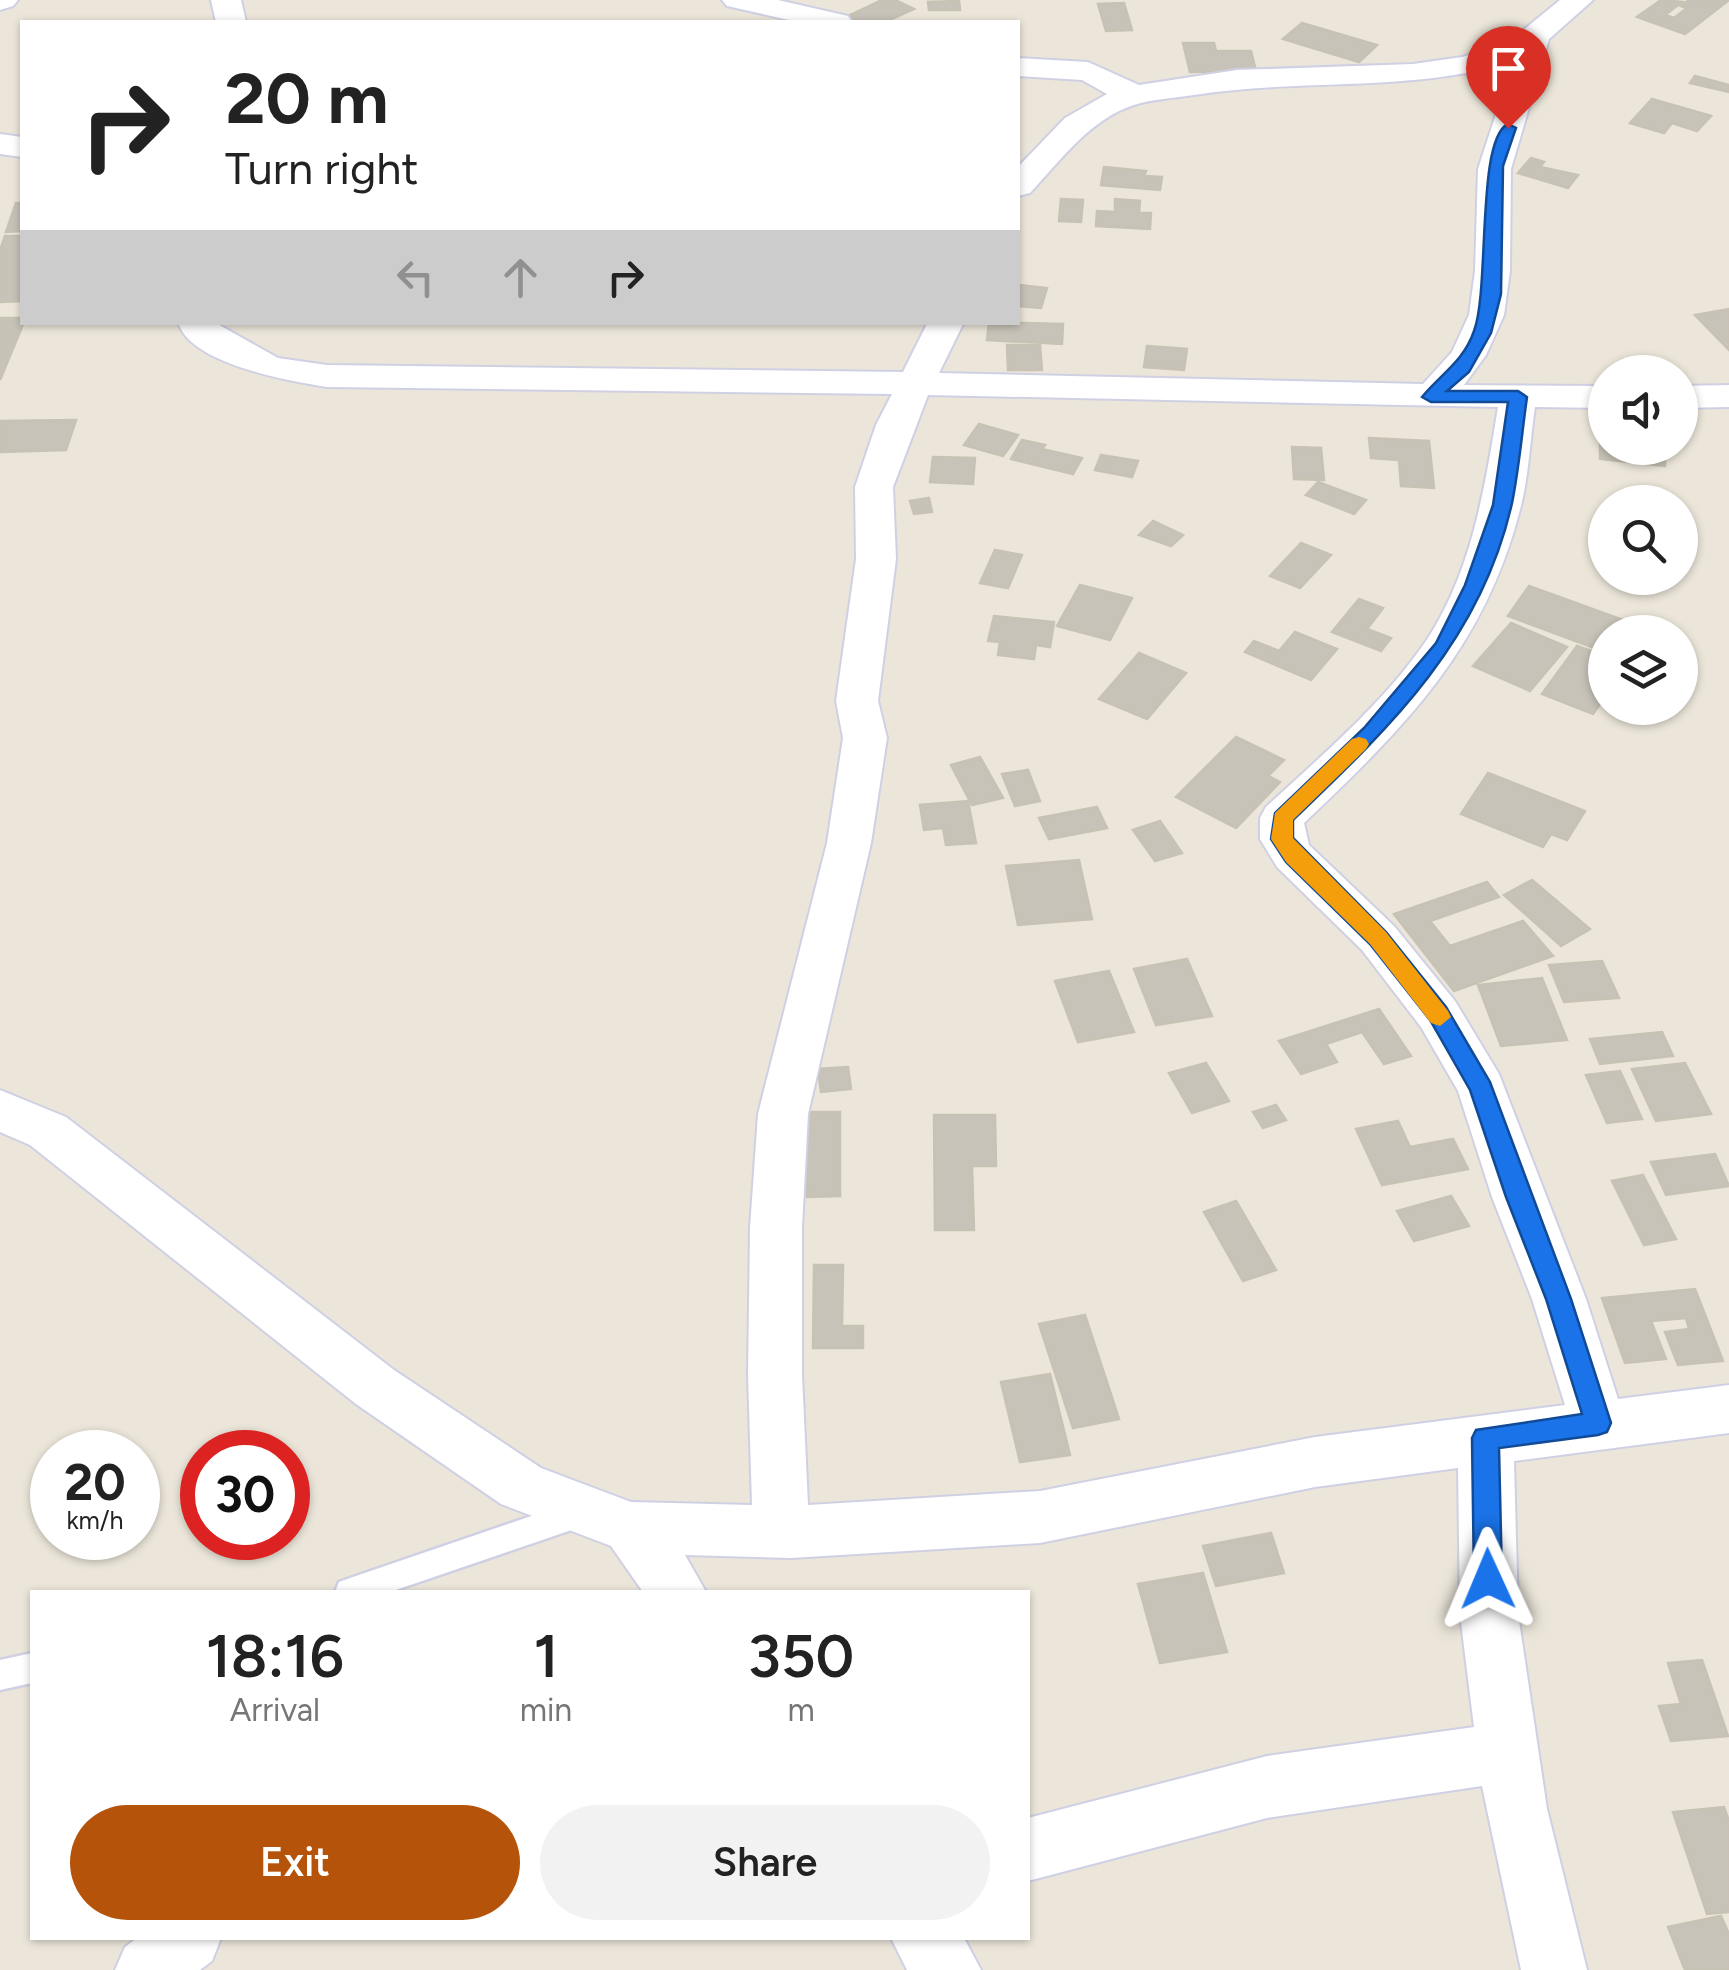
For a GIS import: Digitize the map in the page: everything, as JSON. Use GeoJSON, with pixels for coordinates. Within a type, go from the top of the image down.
{"type":"FeatureCollection","features":[{"type":"Feature","properties":{"kind":"street"},"geometry":{"type":"LineString","coordinates":[[738,0],[828,20]]}},
{"type":"Feature","properties":{"kind":"street"},"geometry":{"type":"LineString","coordinates":[[1020,184],[1076,124],[1124,97],[1237,79],[1413,73],[1465,66],[1516,51],[1578,0]]}},
{"type":"Feature","properties":{"kind":"street"},"geometry":{"type":"LineString","coordinates":[[1431,397],[1463,368],[1482,333],[1492,294],[1495,166],[1522,92],[1534,36]]}},
{"type":"Feature","properties":{"kind":"street"},"geometry":{"type":"LineString","coordinates":[[1020,67],[1088,71],[1134,95]]}},
{"type":"Feature","properties":{"kind":"street"},"geometry":{"type":"LineString","coordinates":[[197,325],[199,332],[269,367],[327,376],[916,381],[1431,397],[1588,397]]}},
{"type":"Feature","properties":{"kind":"street"},"geometry":{"type":"LineString","coordinates":[[781,1532],[775,1356],[776,1228],[783,1114],[849,843],[865,738],[857,702],[876,559],[874,487],[895,425],[944,325]]}},
{"type":"Feature","properties":{"kind":"street"},"geometry":{"type":"LineString","coordinates":[[1698,397],[1729,396]]}},
{"type":"Feature","properties":{"kind":"street"},"geometry":{"type":"LineString","coordinates":[[1518,397],[1502,505],[1474,585],[1444,646],[1372,733],[1282,818],[1282,839],[1294,856],[1378,938],[1438,1014],[1482,1088],[1518,1197],[1559,1299],[1598,1423]]}},
{"type":"Feature","properties":{"kind":"street"},"geometry":{"type":"LineString","coordinates":[[0,1110],[48,1131],[375,1387],[638,1559],[781,1532],[1040,1518],[1316,1462],[1729,1409]]}},
{"type":"Feature","properties":{"kind":"street"},"geometry":{"type":"LineString","coordinates":[[1485,1438],[1488,1614],[1516,1809],[1554,1970]]}},
{"type":"Feature","properties":{"kind":"street"},"geometry":{"type":"LineString","coordinates":[[1030,1849],[1267,1787],[1508,1752]]}},
{"type":"Feature","properties":{"kind":"street"},"geometry":{"type":"LineString","coordinates":[[148,1970],[186,1940]]}},
{"type":"Feature","properties":{"kind":"street"},"geometry":{"type":"LineString","coordinates":[[925,1940],[948,1970]]}},
{"type":"Feature","properties":{"kind":"lane"},"geometry":{"type":"LineString","coordinates":[[367,1590],[638,1559]]}},
{"type":"Feature","properties":{"kind":"lane"},"geometry":{"type":"LineString","coordinates":[[0,1675],[30,1668]]}},
{"type":"Feature","properties":{"kind":"building"},"geometry":{"type":"Polygon","coordinates":[[[882,0],[895,0],[914,9],[889,20],[844,18],[882,0]]]}},
{"type":"Feature","properties":{"kind":"building"},"geometry":{"type":"Polygon","coordinates":[[[1661,0],[1682,2],[1665,15],[1674,18],[1687,8],[1681,6],[1689,0],[1729,0],[1685,34],[1637,17],[1661,0]]]}},
{"type":"Feature","properties":{"kind":"building"},"geometry":{"type":"Polygon","coordinates":[[[959,1],[960,10],[929,10],[928,2],[959,1]]]}},
{"type":"Feature","properties":{"kind":"building"},"geometry":{"type":"Polygon","coordinates":[[[1124,3],[1132,30],[1106,31],[1098,4],[1124,3]]]}},
{"type":"Feature","properties":{"kind":"building"},"geometry":{"type":"Polygon","coordinates":[[[1302,23],[1377,45],[1359,62],[1283,39],[1302,23]]]}},
{"type":"Feature","properties":{"kind":"building"},"geometry":{"type":"Polygon","coordinates":[[[1183,43],[1214,43],[1216,51],[1251,51],[1256,71],[1190,72],[1183,43]]]}},
{"type":"Feature","properties":{"kind":"building"},"geometry":{"type":"Polygon","coordinates":[[[1695,76],[1729,85],[1729,92],[1690,83],[1695,76]]]}},
{"type":"Feature","properties":{"kind":"building"},"geometry":{"type":"Polygon","coordinates":[[[1652,99],[1711,116],[1697,131],[1672,123],[1664,133],[1630,123],[1652,99]]]}},
{"type":"Feature","properties":{"kind":"building"},"geometry":{"type":"Polygon","coordinates":[[[1531,158],[1544,162],[1540,167],[1578,175],[1568,188],[1518,173],[1531,158]]]}},
{"type":"Feature","properties":{"kind":"building"},"geometry":{"type":"Polygon","coordinates":[[[1104,167],[1146,171],[1144,176],[1162,177],[1160,190],[1101,185],[1104,167]]]}},
{"type":"Feature","properties":{"kind":"building"},"geometry":{"type":"Polygon","coordinates":[[[1061,199],[1083,200],[1081,222],[1059,221],[1061,199]]]}},
{"type":"Feature","properties":{"kind":"building"},"geometry":{"type":"Polygon","coordinates":[[[1115,199],[1140,201],[1139,213],[1151,213],[1150,229],[1096,226],[1097,211],[1115,212],[1115,199]]]}},
{"type":"Feature","properties":{"kind":"building"},"geometry":{"type":"Polygon","coordinates":[[[16,203],[20,203],[20,231],[6,232],[16,203]]]}},
{"type":"Feature","properties":{"kind":"building"},"geometry":{"type":"Polygon","coordinates":[[[5,236],[20,236],[20,301],[0,302],[0,250],[5,236]]]}},
{"type":"Feature","properties":{"kind":"building"},"geometry":{"type":"Polygon","coordinates":[[[1020,285],[1047,288],[1041,308],[1020,306],[1020,285]]]}},
{"type":"Feature","properties":{"kind":"building"},"geometry":{"type":"Polygon","coordinates":[[[1729,309],[1729,350],[1695,315],[1729,309]]]}},
{"type":"Feature","properties":{"kind":"building"},"geometry":{"type":"Polygon","coordinates":[[[0,318],[20,318],[23,325],[0,380],[0,318]]]}},
{"type":"Feature","properties":{"kind":"building"},"geometry":{"type":"Polygon","coordinates":[[[1063,324],[1062,344],[987,340],[989,325],[1063,324]]]}},
{"type":"Feature","properties":{"kind":"building"},"geometry":{"type":"Polygon","coordinates":[[[1007,345],[1040,345],[1042,370],[1008,370],[1007,345]]]}},
{"type":"Feature","properties":{"kind":"building"},"geometry":{"type":"Polygon","coordinates":[[[1147,346],[1187,349],[1184,370],[1144,367],[1147,346]]]}},
{"type":"Feature","properties":{"kind":"building"},"geometry":{"type":"Polygon","coordinates":[[[76,420],[66,450],[0,452],[0,421],[76,420]]]}},
{"type":"Feature","properties":{"kind":"building"},"geometry":{"type":"Polygon","coordinates":[[[979,424],[1018,435],[1003,456],[964,445],[979,424]]]}},
{"type":"Feature","properties":{"kind":"building"},"geometry":{"type":"Polygon","coordinates":[[[1369,438],[1429,441],[1434,488],[1401,486],[1399,460],[1371,458],[1369,438]]]}},
{"type":"Feature","properties":{"kind":"building"},"geometry":{"type":"Polygon","coordinates":[[[1022,440],[1082,458],[1073,474],[1011,459],[1022,440]]]}},
{"type":"Feature","properties":{"kind":"building"},"geometry":{"type":"Polygon","coordinates":[[[1292,447],[1321,448],[1324,480],[1294,479],[1292,447]]]}},
{"type":"Feature","properties":{"kind":"building"},"geometry":{"type":"Polygon","coordinates":[[[1101,455],[1138,461],[1132,477],[1095,470],[1101,455]]]}},
{"type":"Feature","properties":{"kind":"building"},"geometry":{"type":"Polygon","coordinates":[[[933,457],[975,458],[973,484],[930,482],[933,457]]]}},
{"type":"Feature","properties":{"kind":"building"},"geometry":{"type":"Polygon","coordinates":[[[1318,482],[1366,500],[1354,514],[1306,495],[1318,482]]]}},
{"type":"Feature","properties":{"kind":"building"},"geometry":{"type":"Polygon","coordinates":[[[929,498],[932,512],[914,514],[910,501],[929,498]]]}},
{"type":"Feature","properties":{"kind":"building"},"geometry":{"type":"Polygon","coordinates":[[[1153,521],[1183,535],[1171,546],[1139,535],[1153,521]]]}},
{"type":"Feature","properties":{"kind":"building"},"geometry":{"type":"Polygon","coordinates":[[[1301,543],[1331,555],[1300,588],[1270,576],[1301,543]]]}},
{"type":"Feature","properties":{"kind":"building"},"geometry":{"type":"Polygon","coordinates":[[[995,550],[1022,555],[1008,588],[980,583],[995,550]]]}},
{"type":"Feature","properties":{"kind":"building"},"geometry":{"type":"Polygon","coordinates":[[[1080,585],[1132,598],[1110,640],[1057,626],[1080,585]]]}},
{"type":"Feature","properties":{"kind":"building"},"geometry":{"type":"Polygon","coordinates":[[[1529,586],[1609,615],[1588,615],[1588,646],[1508,616],[1529,586]]]}},
{"type":"Feature","properties":{"kind":"building"},"geometry":{"type":"Polygon","coordinates":[[[1359,599],[1383,608],[1367,629],[1391,638],[1381,651],[1332,632],[1359,599]]]}},
{"type":"Feature","properties":{"kind":"building"},"geometry":{"type":"Polygon","coordinates":[[[994,616],[1054,622],[1050,647],[1036,645],[1034,659],[998,655],[1000,642],[988,641],[994,616]]]}},
{"type":"Feature","properties":{"kind":"building"},"geometry":{"type":"Polygon","coordinates":[[[1511,623],[1567,647],[1530,691],[1473,666],[1511,623]]]}},
{"type":"Feature","properties":{"kind":"building"},"geometry":{"type":"Polygon","coordinates":[[[1295,632],[1337,649],[1311,680],[1245,652],[1254,641],[1279,651],[1295,632]]]}},
{"type":"Feature","properties":{"kind":"building"},"geometry":{"type":"Polygon","coordinates":[[[1577,646],[1588,650],[1588,712],[1542,694],[1577,646]]]}},
{"type":"Feature","properties":{"kind":"building"},"geometry":{"type":"Polygon","coordinates":[[[1139,653],[1186,673],[1147,719],[1099,699],[1139,653]]]}},
{"type":"Feature","properties":{"kind":"building"},"geometry":{"type":"Polygon","coordinates":[[[1236,737],[1284,760],[1268,776],[1280,782],[1236,828],[1176,797],[1236,737]]]}},
{"type":"Feature","properties":{"kind":"building"},"geometry":{"type":"Polygon","coordinates":[[[980,757],[1003,798],[972,805],[951,765],[980,757]]]}},
{"type":"Feature","properties":{"kind":"building"},"geometry":{"type":"Polygon","coordinates":[[[1028,770],[1040,801],[1015,806],[1002,774],[1028,770]]]}},
{"type":"Feature","properties":{"kind":"building"},"geometry":{"type":"Polygon","coordinates":[[[1488,773],[1585,811],[1567,840],[1551,834],[1543,847],[1461,814],[1488,773]]]}},
{"type":"Feature","properties":{"kind":"building"},"geometry":{"type":"Polygon","coordinates":[[[968,801],[976,843],[946,845],[943,828],[924,830],[920,805],[968,801]]]}},
{"type":"Feature","properties":{"kind":"building"},"geometry":{"type":"Polygon","coordinates":[[[1097,807],[1107,828],[1049,839],[1039,818],[1097,807]]]}},
{"type":"Feature","properties":{"kind":"building"},"geometry":{"type":"Polygon","coordinates":[[[1160,821],[1182,853],[1155,861],[1133,830],[1160,821]]]}},
{"type":"Feature","properties":{"kind":"building"},"geometry":{"type":"Polygon","coordinates":[[[1079,860],[1092,919],[1018,925],[1006,866],[1079,860]]]}},
{"type":"Feature","properties":{"kind":"building"},"geometry":{"type":"Polygon","coordinates":[[[1532,880],[1590,929],[1561,946],[1504,895],[1532,880]]]}},
{"type":"Feature","properties":{"kind":"building"},"geometry":{"type":"Polygon","coordinates":[[[1487,882],[1499,897],[1430,921],[1450,946],[1523,921],[1553,956],[1454,991],[1394,914],[1487,882]]]}},
{"type":"Feature","properties":{"kind":"building"},"geometry":{"type":"Polygon","coordinates":[[[1187,959],[1212,1016],[1156,1025],[1134,969],[1187,959]]]}},
{"type":"Feature","properties":{"kind":"building"},"geometry":{"type":"Polygon","coordinates":[[[1602,961],[1619,998],[1564,1002],[1549,965],[1602,961]]]}},
{"type":"Feature","properties":{"kind":"building"},"geometry":{"type":"Polygon","coordinates":[[[1109,971],[1134,1032],[1078,1042],[1055,981],[1109,971]]]}},
{"type":"Feature","properties":{"kind":"building"},"geometry":{"type":"Polygon","coordinates":[[[1542,978],[1567,1040],[1501,1046],[1478,985],[1542,978]]]}},
{"type":"Feature","properties":{"kind":"building"},"geometry":{"type":"Polygon","coordinates":[[[1379,1009],[1411,1056],[1384,1064],[1362,1032],[1326,1044],[1337,1062],[1301,1074],[1279,1041],[1379,1009]]]}},
{"type":"Feature","properties":{"kind":"building"},"geometry":{"type":"Polygon","coordinates":[[[1662,1032],[1673,1056],[1600,1064],[1590,1039],[1662,1032]]]}},
{"type":"Feature","properties":{"kind":"building"},"geometry":{"type":"Polygon","coordinates":[[[1206,1063],[1229,1101],[1192,1113],[1169,1073],[1206,1063]]]}},
{"type":"Feature","properties":{"kind":"building"},"geometry":{"type":"Polygon","coordinates":[[[1685,1063],[1711,1114],[1656,1121],[1632,1069],[1685,1063]]]}},
{"type":"Feature","properties":{"kind":"building"},"geometry":{"type":"Polygon","coordinates":[[[848,1067],[851,1089],[821,1092],[818,1069],[848,1067]]]}},
{"type":"Feature","properties":{"kind":"building"},"geometry":{"type":"Polygon","coordinates":[[[1620,1071],[1642,1119],[1607,1123],[1586,1075],[1620,1071]]]}},
{"type":"Feature","properties":{"kind":"building"},"geometry":{"type":"Polygon","coordinates":[[[1276,1105],[1286,1120],[1263,1128],[1253,1112],[1276,1105]]]}},
{"type":"Feature","properties":{"kind":"building"},"geometry":{"type":"Polygon","coordinates":[[[806,1112],[840,1112],[840,1196],[807,1197],[806,1112]]]}},
{"type":"Feature","properties":{"kind":"building"},"geometry":{"type":"Polygon","coordinates":[[[934,1115],[995,1115],[996,1166],[972,1166],[974,1230],[935,1230],[934,1115]]]}},
{"type":"Feature","properties":{"kind":"building"},"geometry":{"type":"Polygon","coordinates":[[[1398,1121],[1410,1147],[1453,1139],[1468,1169],[1382,1185],[1356,1129],[1398,1121]]]}},
{"type":"Feature","properties":{"kind":"building"},"geometry":{"type":"Polygon","coordinates":[[[1715,1154],[1729,1186],[1666,1195],[1651,1162],[1715,1154]]]}},
{"type":"Feature","properties":{"kind":"building"},"geometry":{"type":"Polygon","coordinates":[[[1643,1175],[1676,1239],[1644,1245],[1612,1181],[1643,1175]]]}},
{"type":"Feature","properties":{"kind":"building"},"geometry":{"type":"Polygon","coordinates":[[[1451,1196],[1469,1226],[1414,1241],[1397,1211],[1451,1196]]]}},
{"type":"Feature","properties":{"kind":"building"},"geometry":{"type":"Polygon","coordinates":[[[1236,1201],[1276,1270],[1243,1281],[1204,1212],[1236,1201]]]}},
{"type":"Feature","properties":{"kind":"building"},"geometry":{"type":"Polygon","coordinates":[[[814,1265],[843,1265],[842,1326],[863,1326],[863,1348],[813,1348],[814,1265]]]}},
{"type":"Feature","properties":{"kind":"building"},"geometry":{"type":"Polygon","coordinates":[[[1695,1289],[1723,1361],[1678,1365],[1665,1332],[1689,1329],[1686,1318],[1651,1321],[1666,1359],[1625,1363],[1602,1298],[1695,1289]]]}},
{"type":"Feature","properties":{"kind":"building"},"geometry":{"type":"Polygon","coordinates":[[[1085,1315],[1119,1419],[1073,1428],[1039,1324],[1085,1315]]]}},
{"type":"Feature","properties":{"kind":"building"},"geometry":{"type":"Polygon","coordinates":[[[1050,1374],[1070,1455],[1020,1462],[1001,1382],[1050,1374]]]}},
{"type":"Feature","properties":{"kind":"building"},"geometry":{"type":"Polygon","coordinates":[[[1271,1533],[1284,1573],[1216,1586],[1203,1546],[1271,1533]]]}},
{"type":"Feature","properties":{"kind":"building"},"geometry":{"type":"Polygon","coordinates":[[[1203,1573],[1227,1652],[1160,1663],[1138,1584],[1203,1573]]]}},
{"type":"Feature","properties":{"kind":"building"},"geometry":{"type":"Polygon","coordinates":[[[1702,1660],[1728,1736],[1671,1741],[1659,1706],[1681,1704],[1668,1663],[1702,1660]]]}},
{"type":"Feature","properties":{"kind":"building"},"geometry":{"type":"Polygon","coordinates":[[[1724,1807],[1729,1821],[1729,1912],[1707,1914],[1673,1812],[1724,1807]]]}},
{"type":"Feature","properties":{"kind":"building"},"geometry":{"type":"Polygon","coordinates":[[[1721,1916],[1729,1934],[1729,1970],[1685,1970],[1668,1927],[1721,1916]]]}},
{"type":"Feature","properties":{"kind":"slow traffic"},"geometry":{"type":"LineString","coordinates":[[1359,744],[1282,818],[1282,839],[1294,856],[1378,938],[1440,1017]]}},
{"type":"Feature","properties":{"kind":"route"},"geometry":{"type":"LineString","coordinates":[[1488,1579],[1485,1438],[1598,1423],[1559,1299],[1518,1197],[1482,1088],[1438,1014],[1378,938],[1294,856],[1282,839],[1282,818],[1372,733],[1444,646],[1474,585],[1502,505],[1518,397],[1431,397],[1463,368],[1482,333],[1492,294],[1495,166],[1508,128]]}}]}
